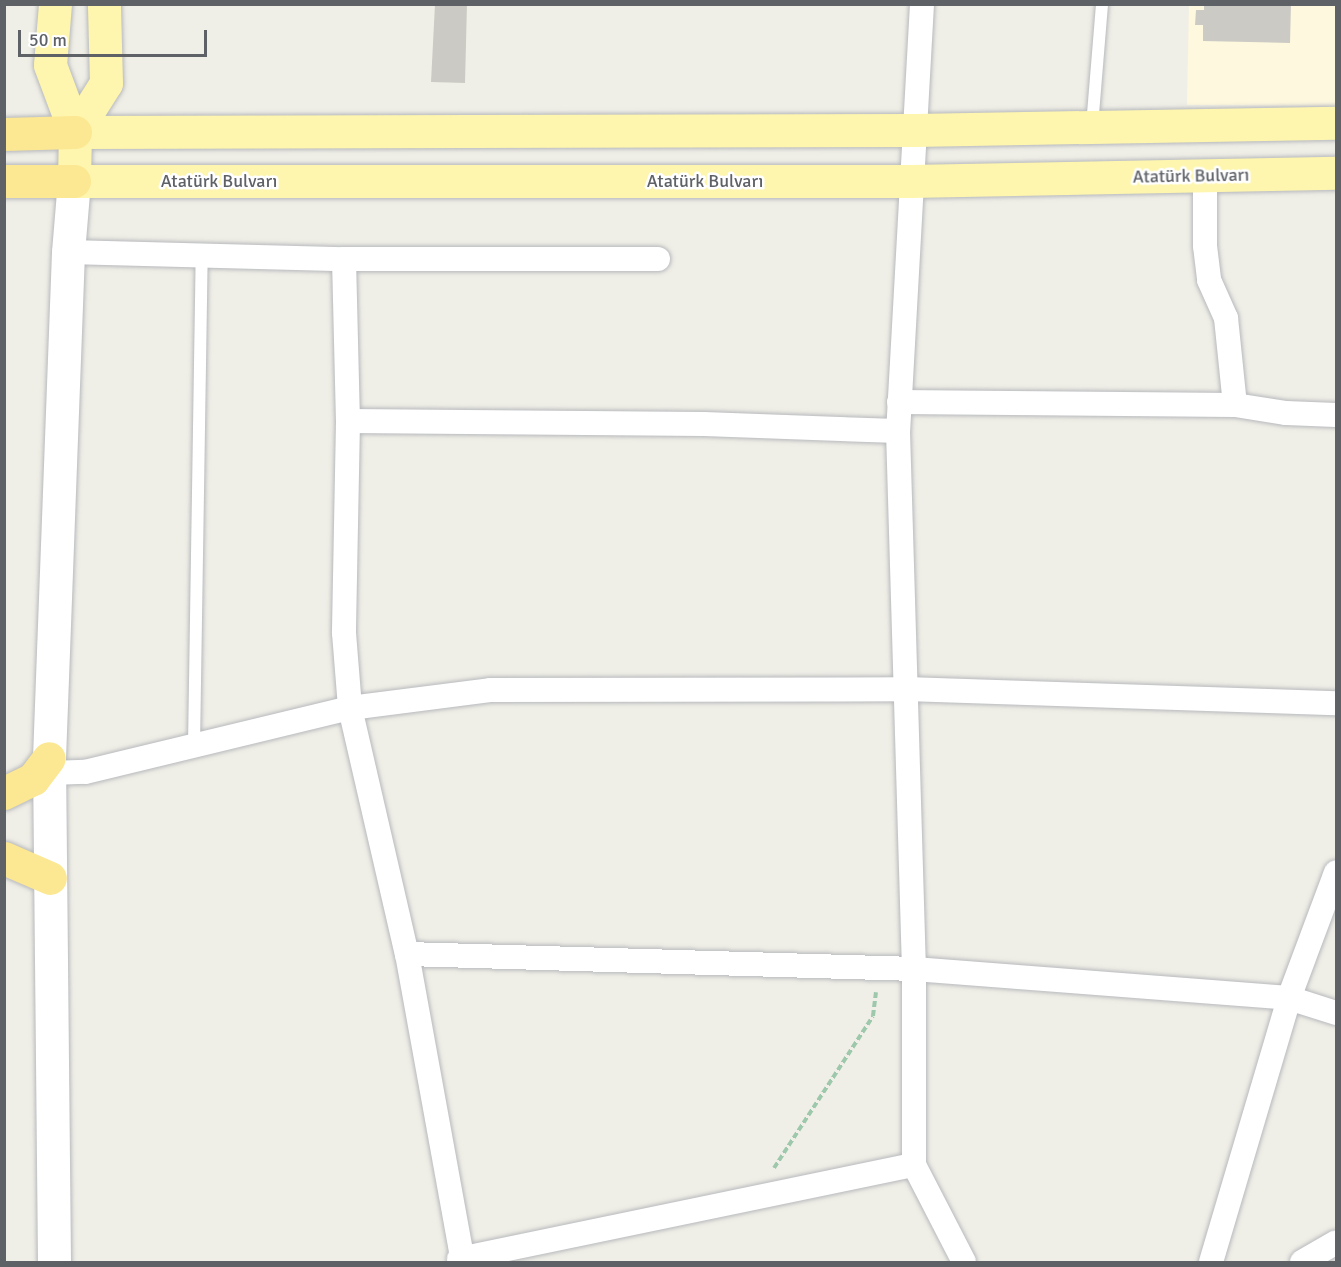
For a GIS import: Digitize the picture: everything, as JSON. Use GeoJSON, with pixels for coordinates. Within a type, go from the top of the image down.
{"type":"FeatureCollection","features":[{"type":"Feature","properties":{"kind":"highway"},"geometry":{"type":"LineString","coordinates":[[4,134],[75,132]]}},
{"type":"Feature","properties":{"kind":"highway"},"geometry":{"type":"LineString","coordinates":[[4,181],[74,182]]}},
{"type":"Feature","properties":{"kind":"highway"},"geometry":{"type":"LineString","coordinates":[[4,793],[33,779],[50,766]]}},
{"type":"Feature","properties":{"kind":"highway"},"geometry":{"type":"LineString","coordinates":[[4,858],[50,878]]}},
{"type":"Feature","properties":{"kind":"main road"},"geometry":{"type":"LineString","coordinates":[[55,4],[50,65],[75,132],[74,182]]}},
{"type":"Feature","properties":{"kind":"main road"},"geometry":{"type":"LineString","coordinates":[[75,132],[106,83],[104,4]]}},
{"type":"Feature","properties":{"kind":"main road"},"geometry":{"type":"LineString","coordinates":[[75,132],[914,130],[1336,123]]}},
{"type":"Feature","properties":{"kind":"main road","name":"Atatürk Bulvarı"},"geometry":{"type":"LineString","coordinates":[[74,182],[910,181],[1336,173]]}},
{"type":"Feature","properties":{"kind":"street"},"geometry":{"type":"LineString","coordinates":[[922,4],[910,181],[898,431],[914,969],[914,1165],[964,1263]]}},
{"type":"Feature","properties":{"kind":"street"},"geometry":{"type":"LineString","coordinates":[[1205,176],[1205,246],[1209,280],[1227,318],[1234,405]]}},
{"type":"Feature","properties":{"kind":"street"},"geometry":{"type":"LineString","coordinates":[[54,1263],[50,766],[68,252],[74,182]]}},
{"type":"Feature","properties":{"kind":"street"},"geometry":{"type":"LineString","coordinates":[[68,252],[344,260],[658,259]]}},
{"type":"Feature","properties":{"kind":"street"},"geometry":{"type":"LineString","coordinates":[[344,260],[348,421],[344,633],[350,708],[407,954],[461,1261],[914,1165]]}},
{"type":"Feature","properties":{"kind":"street"},"geometry":{"type":"LineString","coordinates":[[899,402],[1234,405],[1286,413],[1336,415]]}},
{"type":"Feature","properties":{"kind":"street"},"geometry":{"type":"LineString","coordinates":[[348,421],[704,424],[898,431]]}},
{"type":"Feature","properties":{"kind":"street"},"geometry":{"type":"LineString","coordinates":[[50,766],[84,772],[350,708],[490,690],[906,689],[1336,703]]}},
{"type":"Feature","properties":{"kind":"street"},"geometry":{"type":"LineString","coordinates":[[1211,1263],[1289,998],[1336,872]]}},
{"type":"Feature","properties":{"kind":"street"},"geometry":{"type":"LineString","coordinates":[[407,954],[914,969],[1289,998],[1336,1013]]}},
{"type":"Feature","properties":{"kind":"street"},"geometry":{"type":"LineString","coordinates":[[1302,1263],[1336,1242]]}},
{"type":"Feature","properties":{"kind":"lane"},"geometry":{"type":"LineString","coordinates":[[1092,127],[1102,4]]}},
{"type":"Feature","properties":{"kind":"lane"},"geometry":{"type":"LineString","coordinates":[[194,746],[202,256]]}},
{"type":"Feature","properties":{"kind":"path"},"geometry":{"type":"LineString","coordinates":[[771,1195],[771,1172],[873,1016],[879,968]]}},
{"type":"Feature","properties":{"kind":"shaded area"},"geometry":{"type":"Polygon","coordinates":[[[1189,5],[1336,5],[1336,106],[1187,105],[1189,5]]]}},
{"type":"Feature","properties":{"kind":"building"},"geometry":{"type":"Polygon","coordinates":[[[435,4],[467,4],[465,83],[431,82],[435,4]]]}},
{"type":"Feature","properties":{"kind":"building"},"geometry":{"type":"Polygon","coordinates":[[[1204,4],[1291,4],[1290,43],[1203,41],[1203,25],[1195,25],[1196,10],[1204,10],[1204,4]]]}}]}
